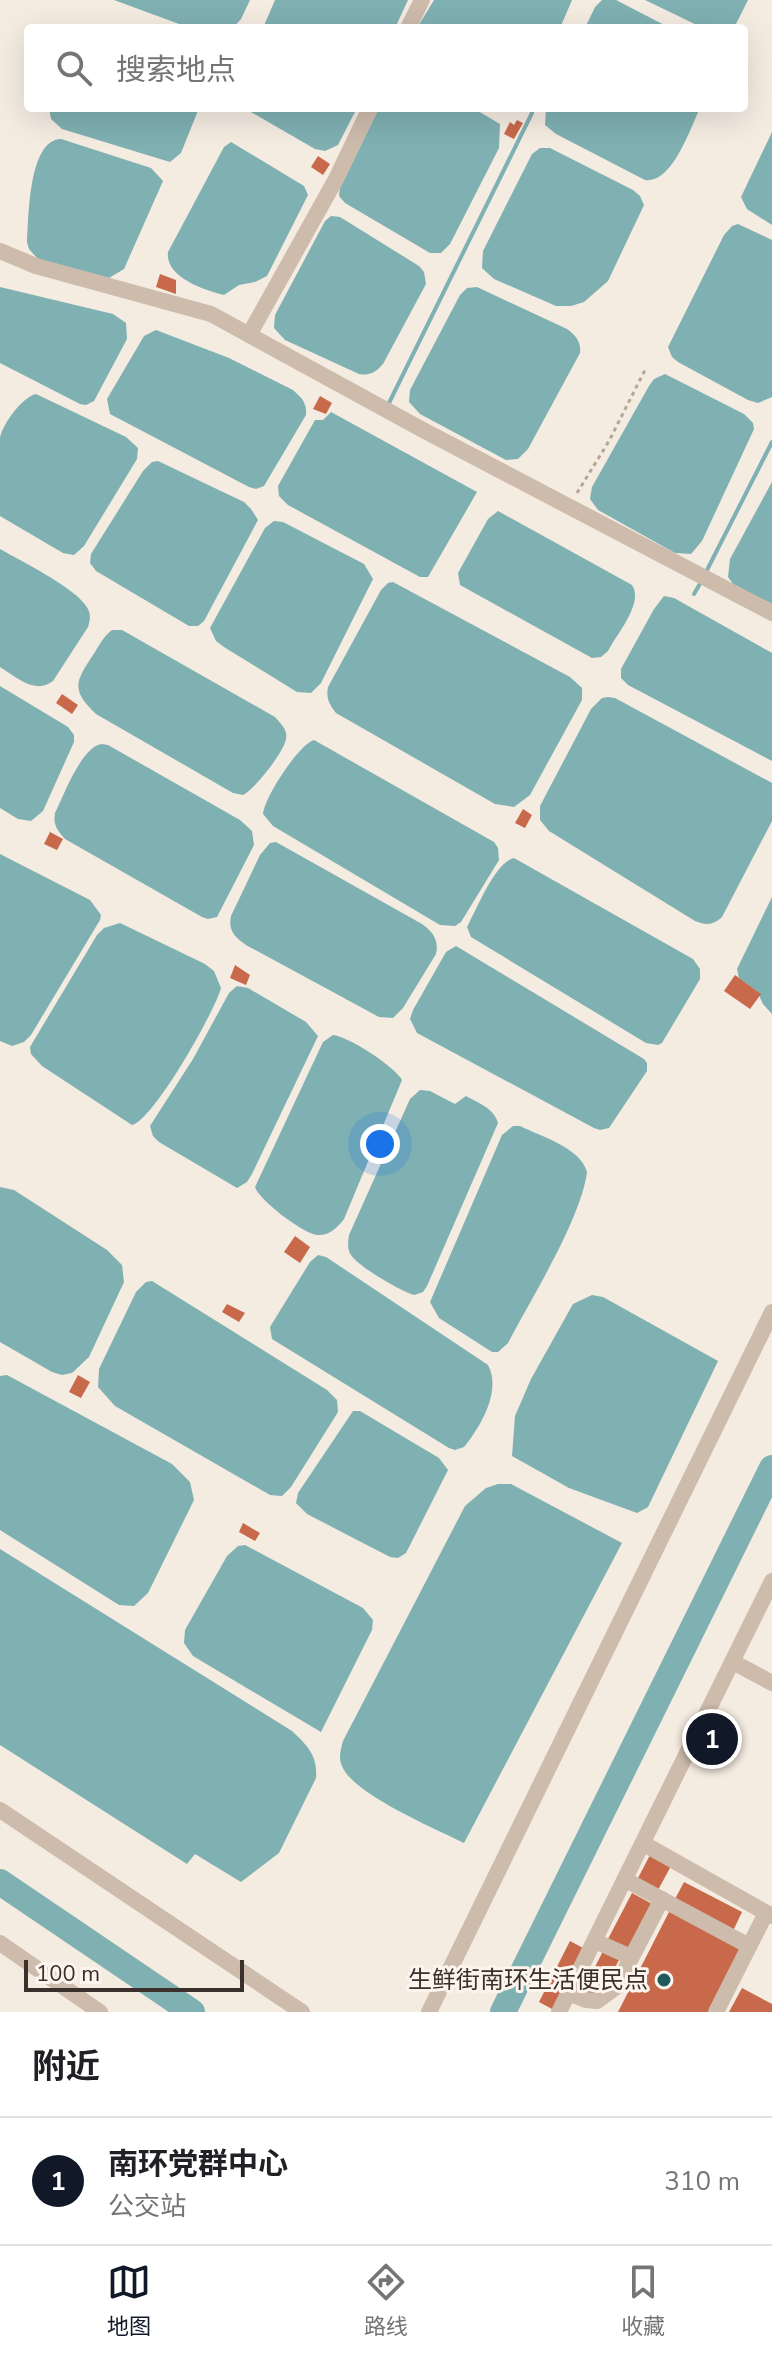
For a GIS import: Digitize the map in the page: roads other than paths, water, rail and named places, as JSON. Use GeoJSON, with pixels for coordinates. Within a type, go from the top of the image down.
{"type":"FeatureCollection","features":[{"type":"Feature","properties":{"kind":"street"},"geometry":{"type":"LineString","coordinates":[[410,24],[422,0]]}},
{"type":"Feature","properties":{"kind":"street"},"geometry":{"type":"LineString","coordinates":[[249,335],[336,179],[368,112]]}},
{"type":"Feature","properties":{"kind":"street"},"geometry":{"type":"LineString","coordinates":[[0,251],[36,266],[211,314],[772,613]]}},
{"type":"Feature","properties":{"kind":"street"},"geometry":{"type":"LineString","coordinates":[[429,2012],[772,1312]]}},
{"type":"Feature","properties":{"kind":"street"},"geometry":{"type":"LineString","coordinates":[[559,2012],[772,1581]]}},
{"type":"Feature","properties":{"kind":"street"},"geometry":{"type":"LineString","coordinates":[[733,1662],[772,1683]]}},
{"type":"Feature","properties":{"kind":"street"},"geometry":{"type":"LineString","coordinates":[[0,1810],[302,2012]]}},
{"type":"Feature","properties":{"kind":"street"},"geometry":{"type":"LineString","coordinates":[[644,1844],[769,1915],[749,1946],[716,2012]]}},
{"type":"Feature","properties":{"kind":"street"},"geometry":{"type":"LineString","coordinates":[[626,1880],[749,1946]]}},
{"type":"Feature","properties":{"kind":"street"},"geometry":{"type":"LineString","coordinates":[[569,1993],[597,2001],[616,1987],[662,1899]]}},
{"type":"Feature","properties":{"kind":"street"},"geometry":{"type":"LineString","coordinates":[[595,1941],[631,1957]]}},
{"type":"Feature","properties":{"kind":"street"},"geometry":{"type":"LineString","coordinates":[[0,1943],[100,2012]]}},
{"type":"Feature","properties":{"kind":"water"},"geometry":{"type":"Polygon","coordinates":[[[114,0],[250,0],[237,24],[179,24],[114,0]]]}},
{"type":"Feature","properties":{"kind":"water"},"geometry":{"type":"Polygon","coordinates":[[[275,0],[408,0],[397,24],[265,24],[275,0]]]}},
{"type":"Feature","properties":{"kind":"water"},"geometry":{"type":"Polygon","coordinates":[[[434,0],[572,0],[562,24],[419,24],[434,0]]]}},
{"type":"Feature","properties":{"kind":"water"},"geometry":{"type":"Polygon","coordinates":[[[602,0],[616,0],[662,24],[587,24],[602,0]]]}},
{"type":"Feature","properties":{"kind":"water"},"geometry":{"type":"Polygon","coordinates":[[[645,0],[748,0],[736,24],[695,24],[645,0]]]}},
{"type":"Feature","properties":{"kind":"water"},"geometry":{"type":"Polygon","coordinates":[[[50,112],[197,112],[181,153],[170,162],[62,129],[51,119],[50,112]]]}},
{"type":"Feature","properties":{"kind":"water"},"geometry":{"type":"Polygon","coordinates":[[[251,112],[355,112],[338,145],[325,151],[315,149],[251,112]]]}},
{"type":"Feature","properties":{"kind":"water"},"geometry":{"type":"Polygon","coordinates":[[[377,112],[480,112],[500,124],[499,148],[450,244],[441,253],[430,253],[345,203],[339,196],[377,112]]]}},
{"type":"Feature","properties":{"kind":"water"},"geometry":{"type":"Polygon","coordinates":[[[546,112],[698,112],[672,165],[655,179],[645,180],[556,134],[545,125],[546,112]]]}},
{"type":"Feature","properties":{"kind":"water"},"geometry":{"type":"Polygon","coordinates":[[[772,132],[772,225],[747,209],[741,197],[772,132]]]}},
{"type":"Feature","properties":{"kind":"water"},"geometry":{"type":"Polygon","coordinates":[[[61,139],[151,168],[163,181],[124,269],[109,278],[38,259],[29,249],[30,199],[36,166],[50,143],[61,139]]]}},
{"type":"Feature","properties":{"kind":"water"},"geometry":{"type":"Polygon","coordinates":[[[231,142],[304,186],[308,195],[267,276],[239,285],[224,295],[197,286],[179,275],[169,261],[168,252],[224,147],[231,142]]]}},
{"type":"Feature","properties":{"kind":"water"},"geometry":{"type":"Polygon","coordinates":[[[540,148],[550,148],[633,190],[644,205],[608,281],[584,302],[571,306],[556,306],[494,279],[482,268],[483,251],[532,154],[540,148]]]}},
{"type":"Feature","properties":{"kind":"water"},"geometry":{"type":"Polygon","coordinates":[[[331,216],[340,217],[424,272],[426,284],[383,364],[370,374],[359,374],[285,340],[274,328],[275,315],[325,221],[331,216]]]}},
{"type":"Feature","properties":{"kind":"water"},"geometry":{"type":"Polygon","coordinates":[[[738,224],[772,240],[772,397],[758,403],[678,362],[668,347],[724,235],[738,224]]]}},
{"type":"Feature","properties":{"kind":"water"},"geometry":{"type":"Polygon","coordinates":[[[0,287],[113,314],[126,323],[127,339],[94,401],[80,404],[0,363],[0,287]]]}},
{"type":"Feature","properties":{"kind":"water"},"geometry":{"type":"Polygon","coordinates":[[[477,287],[567,329],[580,345],[580,353],[528,449],[518,459],[506,460],[420,414],[409,402],[410,390],[460,295],[467,288],[477,287]]]}},
{"type":"Feature","properties":{"kind":"water"},"geometry":{"type":"Polygon","coordinates":[[[156,330],[229,358],[293,390],[303,401],[306,415],[264,486],[256,489],[249,487],[110,414],[107,399],[144,336],[156,330]]]}},
{"type":"Feature","properties":{"kind":"water"},"geometry":{"type":"Polygon","coordinates":[[[665,374],[744,414],[753,423],[754,429],[702,541],[691,554],[675,553],[598,510],[590,499],[592,487],[649,386],[654,379],[665,374]]]}},
{"type":"Feature","properties":{"kind":"water"},"geometry":{"type":"Polygon","coordinates":[[[36,394],[126,437],[138,448],[137,459],[84,546],[74,555],[63,553],[0,516],[0,437],[14,412],[36,394]]]}},
{"type":"Feature","properties":{"kind":"water"},"geometry":{"type":"Polygon","coordinates":[[[331,412],[477,492],[428,577],[420,577],[288,505],[279,496],[278,486],[315,420],[323,420],[331,412]]]}},
{"type":"Feature","properties":{"kind":"water"},"geometry":{"type":"Polygon","coordinates":[[[158,461],[244,502],[258,520],[204,621],[198,626],[189,626],[96,571],[90,563],[91,554],[143,471],[152,462],[158,461]]]}},
{"type":"Feature","properties":{"kind":"water"},"geometry":{"type":"Polygon","coordinates":[[[772,482],[772,604],[733,584],[728,577],[730,559],[772,482]]]}},
{"type":"Feature","properties":{"kind":"water"},"geometry":{"type":"Polygon","coordinates":[[[498,511],[632,585],[635,601],[632,609],[608,651],[601,657],[592,658],[460,585],[458,573],[488,519],[498,511]]]}},
{"type":"Feature","properties":{"kind":"water"},"geometry":{"type":"Polygon","coordinates":[[[274,521],[283,522],[364,564],[373,579],[321,683],[311,693],[297,692],[224,647],[216,641],[210,628],[265,528],[274,521]]]}},
{"type":"Feature","properties":{"kind":"water"},"geometry":{"type":"Polygon","coordinates":[[[0,549],[74,593],[89,611],[88,627],[53,681],[46,685],[26,683],[0,667],[0,549]]]}},
{"type":"Feature","properties":{"kind":"water"},"geometry":{"type":"Polygon","coordinates":[[[393,582],[570,677],[582,688],[582,700],[530,795],[514,807],[495,804],[336,713],[330,704],[328,687],[381,590],[393,582]]]}},
{"type":"Feature","properties":{"kind":"water"},"geometry":{"type":"Polygon","coordinates":[[[664,596],[674,598],[772,653],[772,761],[628,685],[621,678],[621,669],[664,596]]]}},
{"type":"Feature","properties":{"kind":"water"},"geometry":{"type":"Polygon","coordinates":[[[112,630],[122,630],[280,722],[286,733],[284,745],[268,770],[248,792],[243,795],[233,793],[96,714],[88,706],[79,692],[79,679],[101,642],[112,630]]]}},
{"type":"Feature","properties":{"kind":"water"},"geometry":{"type":"Polygon","coordinates":[[[0,686],[68,727],[74,735],[74,742],[43,811],[31,821],[18,819],[0,808],[0,686]]]}},
{"type":"Feature","properties":{"kind":"water"},"geometry":{"type":"Polygon","coordinates":[[[608,697],[772,783],[772,821],[722,917],[715,922],[706,924],[695,921],[549,831],[540,820],[540,806],[591,709],[602,698],[608,697]]]}},
{"type":"Feature","properties":{"kind":"water"},"geometry":{"type":"Polygon","coordinates":[[[314,740],[494,842],[499,860],[461,922],[455,926],[440,925],[273,826],[263,814],[283,772],[300,751],[314,740]]]}},
{"type":"Feature","properties":{"kind":"water"},"geometry":{"type":"Polygon","coordinates":[[[101,744],[108,745],[240,820],[252,831],[254,845],[217,917],[202,917],[65,839],[58,830],[55,813],[68,784],[87,754],[101,744]]]}},
{"type":"Feature","properties":{"kind":"water"},"geometry":{"type":"Polygon","coordinates":[[[276,842],[422,924],[432,933],[437,945],[436,954],[403,1008],[393,1018],[379,1017],[246,945],[233,933],[231,916],[260,855],[270,843],[276,842]]]}},
{"type":"Feature","properties":{"kind":"water"},"geometry":{"type":"Polygon","coordinates":[[[0,854],[90,900],[101,915],[31,1035],[24,1042],[12,1046],[0,1041],[0,854]]]}},
{"type":"Feature","properties":{"kind":"water"},"geometry":{"type":"Polygon","coordinates":[[[514,858],[693,959],[700,969],[700,979],[662,1043],[646,1043],[471,937],[467,927],[483,895],[501,867],[514,858]]]}},
{"type":"Feature","properties":{"kind":"water"},"geometry":{"type":"Polygon","coordinates":[[[772,897],[772,1014],[757,991],[739,978],[737,969],[772,897]]]}},
{"type":"Feature","properties":{"kind":"water"},"geometry":{"type":"Polygon","coordinates":[[[120,923],[205,964],[214,971],[221,988],[196,1041],[168,1086],[142,1118],[132,1125],[42,1066],[31,1054],[30,1047],[97,935],[104,928],[120,923]]]}},
{"type":"Feature","properties":{"kind":"water"},"geometry":{"type":"Polygon","coordinates":[[[456,946],[644,1059],[647,1071],[609,1128],[594,1128],[417,1033],[410,1019],[413,1010],[446,952],[456,946]]]}},
{"type":"Feature","properties":{"kind":"water"},"geometry":{"type":"Polygon","coordinates":[[[237,986],[248,988],[306,1022],[318,1036],[252,1174],[247,1182],[237,1188],[159,1142],[150,1126],[193,1059],[229,993],[237,986]]]}},
{"type":"Feature","properties":{"kind":"water"},"geometry":{"type":"Polygon","coordinates":[[[333,1035],[370,1053],[402,1080],[344,1219],[332,1231],[317,1235],[282,1215],[264,1200],[255,1187],[323,1042],[333,1035]]]}},
{"type":"Feature","properties":{"kind":"water"},"geometry":{"type":"Polygon","coordinates":[[[420,1090],[430,1091],[455,1104],[466,1096],[489,1110],[498,1123],[427,1286],[423,1292],[414,1295],[362,1266],[351,1255],[348,1243],[410,1099],[420,1090]]]}},
{"type":"Feature","properties":{"kind":"water"},"geometry":{"type":"Polygon","coordinates":[[[513,1126],[520,1126],[568,1150],[577,1156],[587,1172],[583,1191],[554,1259],[508,1343],[498,1352],[492,1352],[439,1318],[430,1302],[502,1135],[513,1126]]]}},
{"type":"Feature","properties":{"kind":"water"},"geometry":{"type":"Polygon","coordinates":[[[0,1187],[14,1190],[107,1250],[122,1265],[124,1282],[89,1357],[72,1373],[62,1375],[52,1372],[0,1342],[0,1187]]]}},
{"type":"Feature","properties":{"kind":"water"},"geometry":{"type":"Polygon","coordinates":[[[318,1255],[326,1257],[488,1365],[492,1375],[491,1397],[482,1419],[464,1447],[449,1448],[272,1339],[270,1327],[310,1262],[318,1255]]]}},
{"type":"Feature","properties":{"kind":"water"},"geometry":{"type":"Polygon","coordinates":[[[152,1281],[327,1390],[337,1400],[338,1412],[291,1487],[282,1496],[270,1495],[115,1406],[98,1387],[99,1369],[136,1292],[146,1282],[152,1281]]]}},
{"type":"Feature","properties":{"kind":"water"},"geometry":{"type":"Polygon","coordinates":[[[592,1295],[603,1297],[718,1361],[648,1507],[637,1513],[569,1488],[512,1456],[515,1416],[531,1379],[573,1304],[592,1295]]]}},
{"type":"Feature","properties":{"kind":"water"},"geometry":{"type":"Polygon","coordinates":[[[7,1375],[172,1464],[190,1482],[194,1500],[148,1593],[134,1606],[119,1605],[0,1530],[0,1376],[7,1375]]]}},
{"type":"Feature","properties":{"kind":"water"},"geometry":{"type":"Polygon","coordinates":[[[353,1411],[360,1411],[439,1458],[448,1470],[406,1553],[398,1558],[390,1557],[307,1514],[296,1503],[298,1493],[353,1411]]]}},
{"type":"Feature","properties":{"kind":"water"},"geometry":{"type":"Polygon","coordinates":[[[511,1484],[622,1543],[464,1843],[361,1788],[342,1766],[340,1753],[343,1741],[465,1506],[486,1488],[511,1484]]]}},
{"type":"Feature","properties":{"kind":"water"},"geometry":{"type":"Polygon","coordinates":[[[245,1545],[363,1608],[373,1620],[372,1630],[321,1732],[193,1656],[184,1643],[185,1630],[227,1556],[238,1546],[245,1545]]]}},
{"type":"Feature","properties":{"kind":"water"},"geometry":{"type":"Polygon","coordinates":[[[0,1549],[292,1731],[302,1741],[313,1757],[316,1778],[279,1853],[241,1882],[195,1854],[187,1864],[0,1745],[0,1549]]]}},
{"type":"Feature","properties":{"kind":"waterway"},"geometry":{"type":"LineString","coordinates":[[387,407],[532,113]]}},
{"type":"Feature","properties":{"kind":"waterway"},"geometry":{"type":"LineString","coordinates":[[705,574],[772,442]]}},
{"type":"Feature","properties":{"kind":"waterway"},"geometry":{"type":"LineString","coordinates":[[694,594],[701,582]]}},
{"type":"Feature","properties":{"kind":"waterway"},"geometry":{"type":"LineString","coordinates":[[503,2012],[772,1468]]}},
{"type":"Feature","properties":{"kind":"waterway"},"geometry":{"type":"LineString","coordinates":[[0,1882],[192,2012]]}},
{"type":"Feature","properties":{"kind":"place","name":"南环党群中心"},"geometry":{"type":"Point","coordinates":[712,1739]}},
{"type":"Feature","properties":{"kind":"place","name":"生鲜街南环生活便民点"},"geometry":{"type":"Point","coordinates":[664,1980]}}]}
